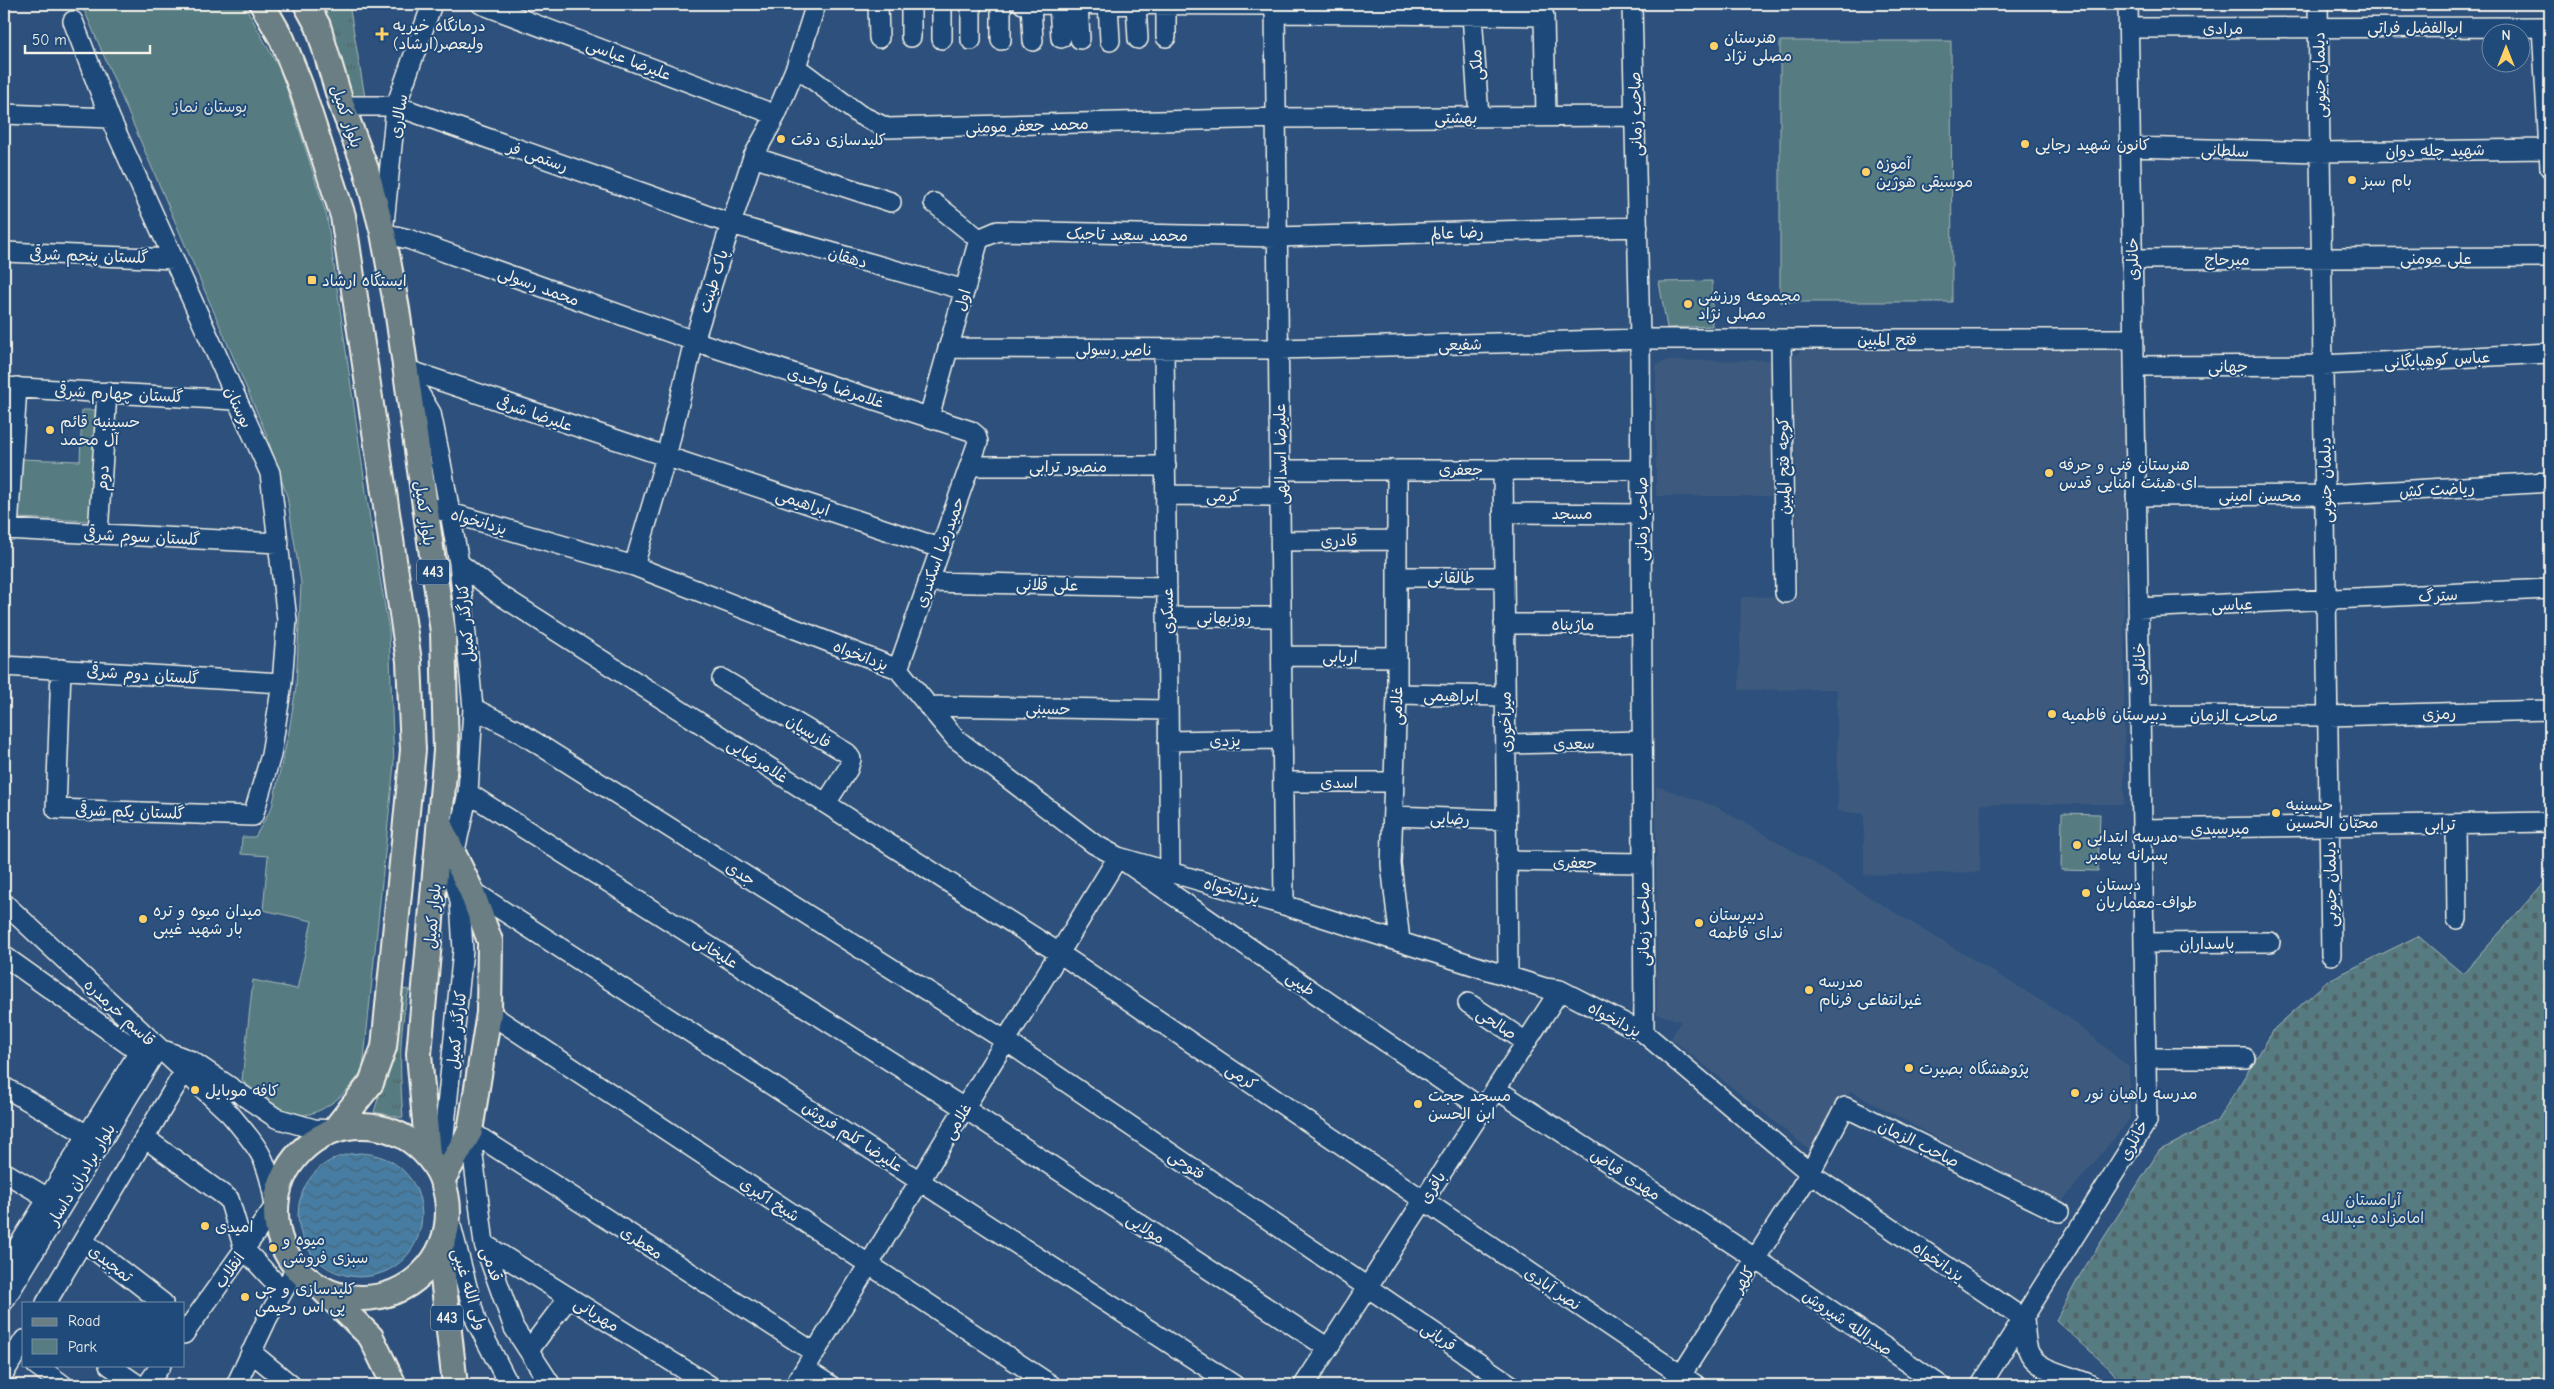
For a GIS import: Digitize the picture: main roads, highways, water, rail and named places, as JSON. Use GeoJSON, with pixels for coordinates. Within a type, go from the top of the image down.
{"type":"FeatureCollection","features":[{"type":"Feature","properties":{"kind":"main road","name":"بلوار کمیل"},"geometry":{"type":"LineString","coordinates":[[262,4],[282,39],[301,87],[343,216],[409,661],[413,750],[384,1047],[371,1083],[334,1130]]}},
{"type":"Feature","properties":{"kind":"main road","name":"بلوار کمیل"},"geometry":{"type":"LineString","coordinates":[[306,4],[318,26],[342,106],[366,169],[383,233],[397,309],[423,505],[443,632],[446,751],[419,1054],[437,1170]]}},
{"type":"Feature","properties":{"kind":"main road"},"geometry":{"type":"LineString","coordinates":[[437,1170],[470,1131],[489,1013],[490,941],[471,890],[440,828]]}},
{"type":"Feature","properties":{"kind":"main road"},"geometry":{"type":"LineString","coordinates":[[323,1290],[349,1298],[376,1298],[402,1289],[424,1273],[440,1251],[449,1218],[447,1196],[437,1170],[408,1139],[385,1128],[359,1126],[334,1130],[311,1141],[293,1159],[280,1181],[275,1206],[276,1229],[281,1243],[296,1269],[323,1290],[371,1337],[394,1385]]}},
{"type":"Feature","properties":{"kind":"main road","name":"443"},"geometry":{"type":"LineString","coordinates":[[440,1251],[455,1385]]}},
{"type":"Feature","properties":{"kind":"water"},"geometry":{"type":"Polygon","coordinates":[[[360,1153],[384,1158],[404,1171],[417,1191],[422,1215],[417,1239],[404,1259],[384,1272],[360,1277],[336,1272],[316,1259],[303,1239],[298,1215],[303,1191],[316,1171],[336,1158],[360,1153]]]}},
{"type":"Feature","properties":{"kind":"place","name":"درمانگاه خیریه ولیعصر(ارشاد)"},"geometry":{"type":"Point","coordinates":[382,34]}},
{"type":"Feature","properties":{"kind":"place","name":"هنرستان مصلی نژاد"},"geometry":{"type":"Point","coordinates":[1714,46]}},
{"type":"Feature","properties":{"kind":"place","name":"کلیدسازی دقت"},"geometry":{"type":"Point","coordinates":[781,139]}},
{"type":"Feature","properties":{"kind":"place","name":"کانون شهید رجایی"},"geometry":{"type":"Point","coordinates":[2025,144]}},
{"type":"Feature","properties":{"kind":"place","name":"آموزه موسیقی هوژین"},"geometry":{"type":"Point","coordinates":[1866,172]}},
{"type":"Feature","properties":{"kind":"place","name":"بام سبز"},"geometry":{"type":"Point","coordinates":[2352,180]}},
{"type":"Feature","properties":{"kind":"place","name":"ایستگاه ارشاد"},"geometry":{"type":"Point","coordinates":[312,280]}},
{"type":"Feature","properties":{"kind":"place","name":"مجموعه ورزشی مصلی نژاد"},"geometry":{"type":"Point","coordinates":[1688,304]}},
{"type":"Feature","properties":{"kind":"place","name":"حسینیه قائم آل محمد"},"geometry":{"type":"Point","coordinates":[50,430]}},
{"type":"Feature","properties":{"kind":"place","name":"هنرستان فنی و حرفه ای هیئت امنایی قدس"},"geometry":{"type":"Point","coordinates":[2049,473]}},
{"type":"Feature","properties":{"kind":"place","name":"دبیرستان فاطمیه"},"geometry":{"type":"Point","coordinates":[2052,714]}},
{"type":"Feature","properties":{"kind":"place","name":"حسینیه محبّان الحسین"},"geometry":{"type":"Point","coordinates":[2276,813]}},
{"type":"Feature","properties":{"kind":"place","name":"مدرسه ابتدایی پسرانه پیامبر"},"geometry":{"type":"Point","coordinates":[2077,845]}},
{"type":"Feature","properties":{"kind":"place","name":"دبستان طواف-معماریان"},"geometry":{"type":"Point","coordinates":[2086,893]}},
{"type":"Feature","properties":{"kind":"place","name":"میدان میوه و تره بار شهید غیبی"},"geometry":{"type":"Point","coordinates":[143,919]}},
{"type":"Feature","properties":{"kind":"place","name":"دبیرستان ندای فاطمه"},"geometry":{"type":"Point","coordinates":[1699,923]}},
{"type":"Feature","properties":{"kind":"place","name":"مدرسه غیرانتفاعی فرنام"},"geometry":{"type":"Point","coordinates":[1809,990]}},
{"type":"Feature","properties":{"kind":"place","name":"پژوهشگاه بصیرت"},"geometry":{"type":"Point","coordinates":[1909,1068]}},
{"type":"Feature","properties":{"kind":"place","name":"کافه موبایل"},"geometry":{"type":"Point","coordinates":[195,1090]}},
{"type":"Feature","properties":{"kind":"place","name":"مدرسه راهیان نور"},"geometry":{"type":"Point","coordinates":[2075,1093]}},
{"type":"Feature","properties":{"kind":"place","name":"مسجد حجت ابن الحسن"},"geometry":{"type":"Point","coordinates":[1418,1104]}},
{"type":"Feature","properties":{"kind":"place","name":"امیدی"},"geometry":{"type":"Point","coordinates":[205,1226]}},
{"type":"Feature","properties":{"kind":"place","name":"میوه و سبزی فروشی"},"geometry":{"type":"Point","coordinates":[273,1248]}},
{"type":"Feature","properties":{"kind":"place","name":"کلیدسازی و جی پی اس رحیمی"},"geometry":{"type":"Point","coordinates":[245,1297]}},
{"type":"Feature","properties":{"kind":"park label","name":"بوستان نماز"},"geometry":{"type":"Point","coordinates":[210,106]}},
{"type":"Feature","properties":{"kind":"park label","name":"آرامستان امامزاده عبدالله"},"geometry":{"type":"Point","coordinates":[2373,1208]}}]}
